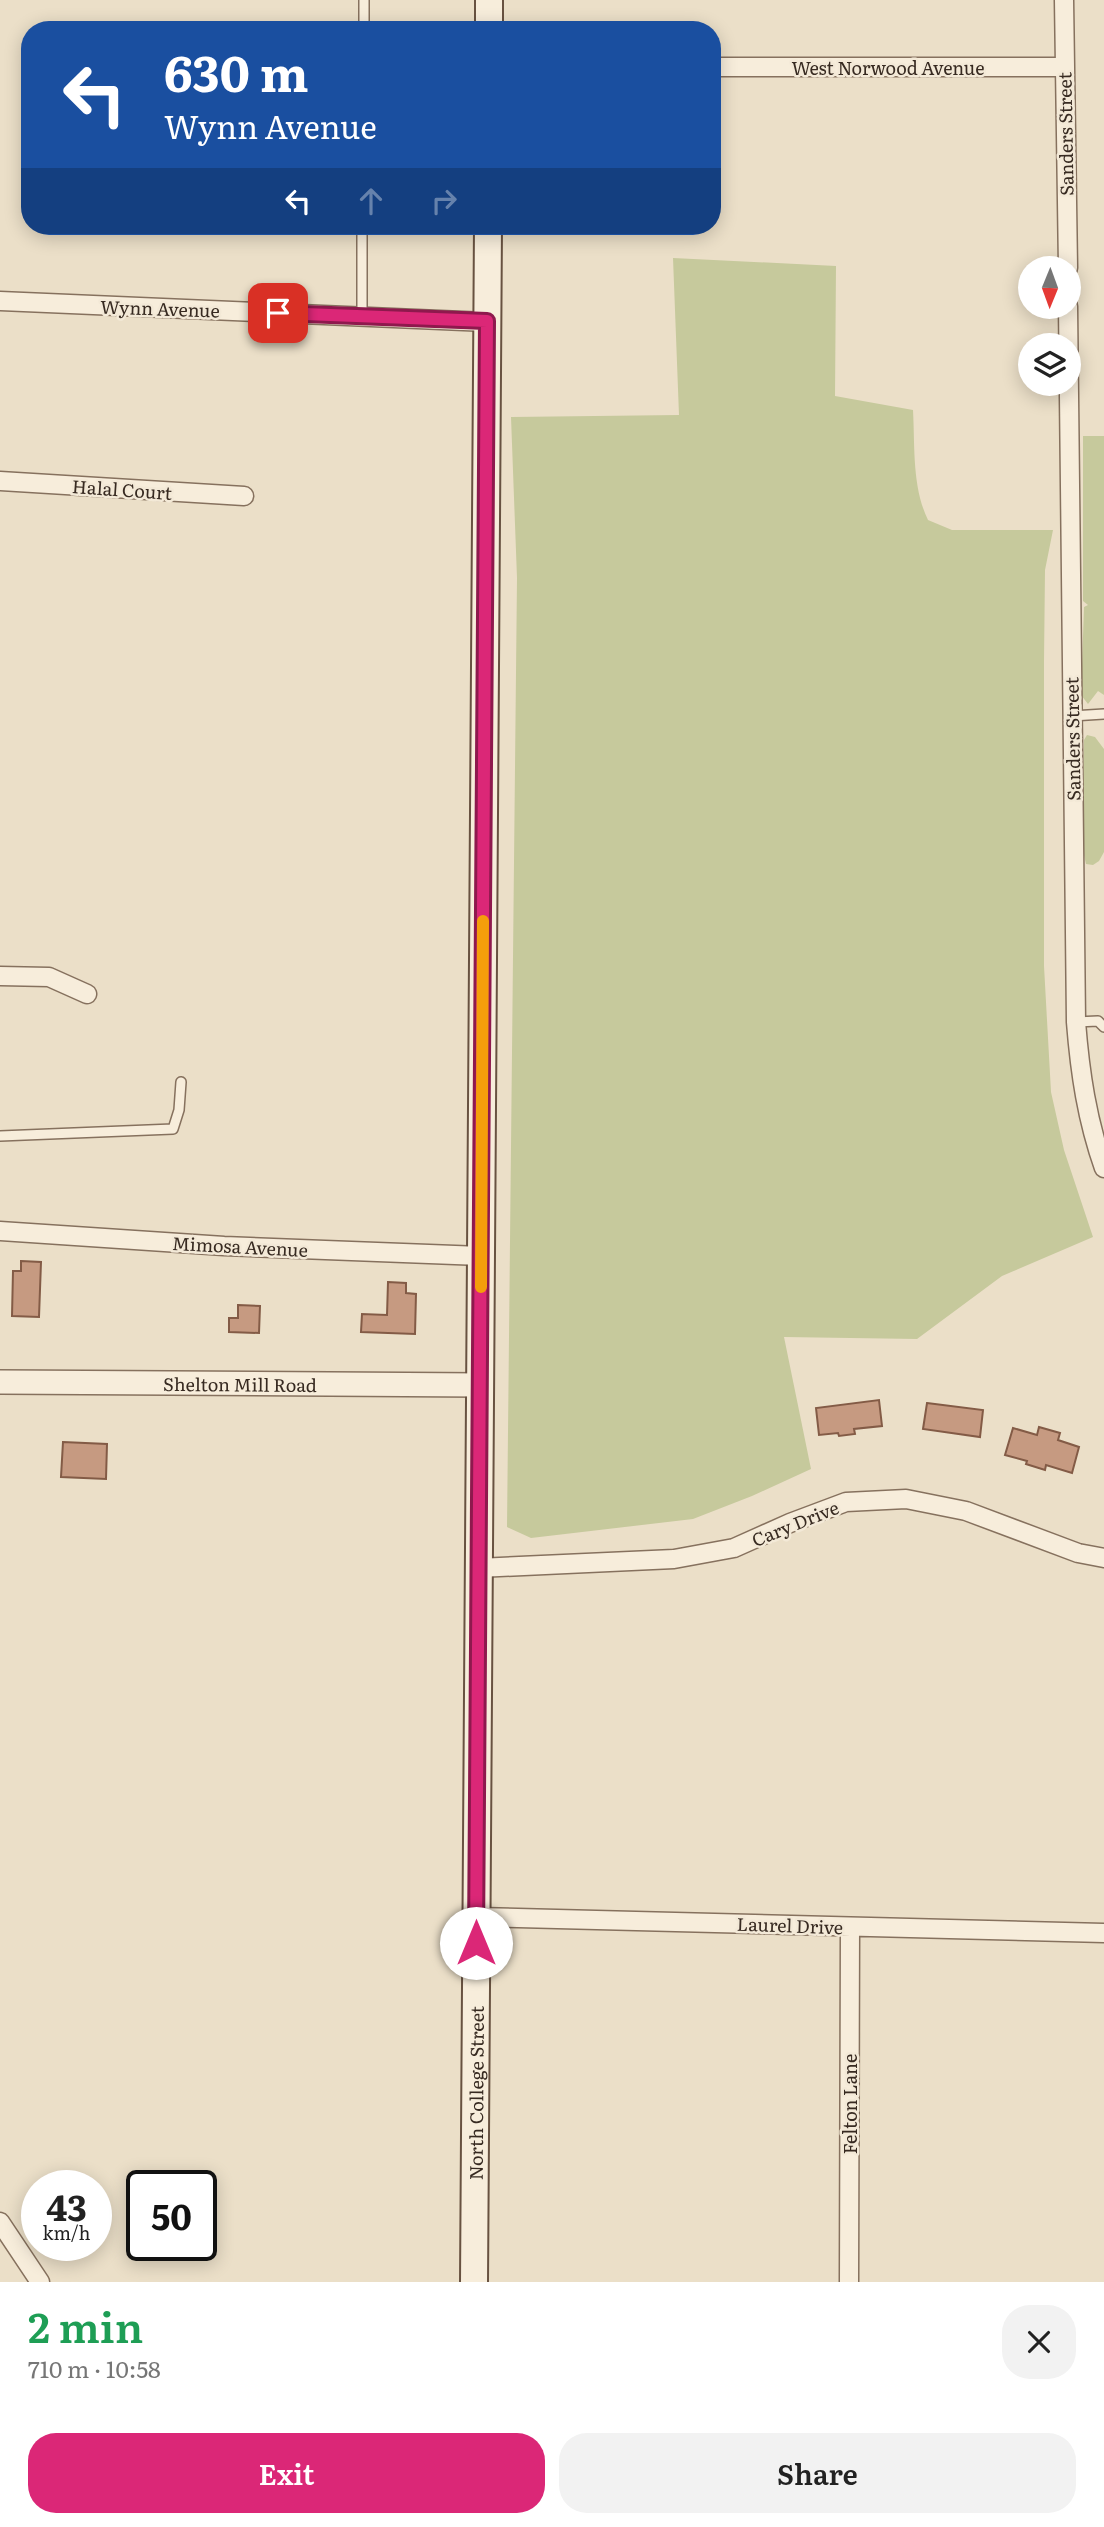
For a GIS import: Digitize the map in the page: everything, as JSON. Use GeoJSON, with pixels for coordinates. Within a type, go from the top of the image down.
{"type":"FeatureCollection","features":[{"type":"Feature","properties":{"kind":"main road"},"geometry":{"type":"LineString","coordinates":[[489,0],[489,21]]}},
{"type":"Feature","properties":{"kind":"main road","name":"North College Street"},"geometry":{"type":"LineString","coordinates":[[474,2282],[488,235]]}},
{"type":"Feature","properties":{"kind":"street","name":"Sanders Street"},"geometry":{"type":"LineString","coordinates":[[1064,0],[1068,256]]}},
{"type":"Feature","properties":{"kind":"street","name":"West Norwood Avenue"},"geometry":{"type":"LineString","coordinates":[[721,67],[1063,67]]}},
{"type":"Feature","properties":{"kind":"street","name":"Wynn Avenue"},"geometry":{"type":"LineString","coordinates":[[0,301],[487,321]]}},
{"type":"Feature","properties":{"kind":"street","name":"Sanders Street"},"geometry":{"type":"LineString","coordinates":[[1069,319],[1076,1022],[1080,1073],[1088,1114],[1104,1168]]}},
{"type":"Feature","properties":{"kind":"street","name":"Halal Court"},"geometry":{"type":"LineString","coordinates":[[0,481],[244,496]]}},
{"type":"Feature","properties":{"kind":"street"},"geometry":{"type":"LineString","coordinates":[[0,976],[48,978],[87,994]]}},
{"type":"Feature","properties":{"kind":"street","name":"Mimosa Avenue"},"geometry":{"type":"LineString","coordinates":[[0,1231],[225,1246],[481,1256]]}},
{"type":"Feature","properties":{"kind":"street","name":"Shelton Mill Road"},"geometry":{"type":"LineString","coordinates":[[0,1382],[481,1385]]}},
{"type":"Feature","properties":{"kind":"street","name":"Cary Drive"},"geometry":{"type":"LineString","coordinates":[[478,1568],[674,1559],[734,1548],[846,1502],[906,1499],[966,1511],[1078,1553],[1104,1558]]}},
{"type":"Feature","properties":{"kind":"street","name":"Laurel Drive"},"geometry":{"type":"LineString","coordinates":[[476,1917],[1104,1933]]}},
{"type":"Feature","properties":{"kind":"street","name":"Felton Lane"},"geometry":{"type":"LineString","coordinates":[[849,2282],[850,1927]]}},
{"type":"Feature","properties":{"kind":"street"},"geometry":{"type":"LineString","coordinates":[[0,2222],[40,2282]]}},
{"type":"Feature","properties":{"kind":"lane"},"geometry":{"type":"LineString","coordinates":[[363,21],[364,0]]}},
{"type":"Feature","properties":{"kind":"lane"},"geometry":{"type":"LineString","coordinates":[[362,235],[362,316]]}},
{"type":"Feature","properties":{"kind":"lane"},"geometry":{"type":"LineString","coordinates":[[1072,716],[1104,714]]}},
{"type":"Feature","properties":{"kind":"lane"},"geometry":{"type":"LineString","coordinates":[[1076,1022],[1098,1021],[1104,1027]]}},
{"type":"Feature","properties":{"kind":"lane"},"geometry":{"type":"LineString","coordinates":[[0,1136],[173,1129],[179,1110],[181,1082]]}},
{"type":"Feature","properties":{"kind":"green space"},"geometry":{"type":"Polygon","coordinates":[[[673,258],[836,266],[835,396],[913,410],[917,480],[928,520],[952,530],[1053,530],[1045,570],[1044,661],[1044,966],[1051,1092],[1064,1150],[1093,1237],[1002,1276],[917,1339],[784,1337],[811,1469],[693,1519],[531,1538],[507,1527],[517,578],[511,417],[679,415],[673,258]]]}},
{"type":"Feature","properties":{"kind":"green space"},"geometry":{"type":"Polygon","coordinates":[[[1083,436],[1104,436],[1104,695],[1098,691],[1088,704],[1081,695],[1084,607],[1088,605],[1083,601],[1083,436]]]}},
{"type":"Feature","properties":{"kind":"green space"},"geometry":{"type":"Polygon","coordinates":[[[1087,735],[1095,737],[1104,749],[1104,852],[1093,865],[1086,864],[1082,846],[1084,740],[1087,735]]]}},
{"type":"Feature","properties":{"kind":"building"},"geometry":{"type":"Polygon","coordinates":[[[21,1261],[41,1262],[39,1317],[12,1316],[13,1271],[21,1271],[21,1261]]]}},
{"type":"Feature","properties":{"kind":"building"},"geometry":{"type":"Polygon","coordinates":[[[388,1282],[406,1283],[406,1293],[416,1294],[415,1334],[361,1332],[362,1314],[387,1315],[388,1282]]]}},
{"type":"Feature","properties":{"kind":"building"},"geometry":{"type":"Polygon","coordinates":[[[238,1305],[260,1306],[259,1333],[229,1332],[229,1318],[238,1318],[238,1305]]]}},
{"type":"Feature","properties":{"kind":"building"},"geometry":{"type":"Polygon","coordinates":[[[879,1400],[882,1426],[854,1429],[855,1434],[819,1435],[816,1408],[879,1400]]]}},
{"type":"Feature","properties":{"kind":"building"},"geometry":{"type":"Polygon","coordinates":[[[927,1403],[983,1410],[980,1437],[923,1429],[927,1403]]]}},
{"type":"Feature","properties":{"kind":"building"},"geometry":{"type":"Polygon","coordinates":[[[1039,1427],[1060,1433],[1058,1440],[1079,1447],[1072,1473],[1046,1465],[1045,1470],[1026,1464],[1027,1461],[1005,1455],[1013,1428],[1037,1435],[1039,1427]]]}},
{"type":"Feature","properties":{"kind":"building"},"geometry":{"type":"Polygon","coordinates":[[[63,1442],[107,1444],[106,1479],[61,1477],[63,1442]]]}},
{"type":"Feature","properties":{"kind":"slow traffic"},"geometry":{"type":"LineString","coordinates":[[481,1287],[483,921]]}},
{"type":"Feature","properties":{"kind":"route"},"geometry":{"type":"LineString","coordinates":[[278,313],[487,321],[476,1943]]}}]}
